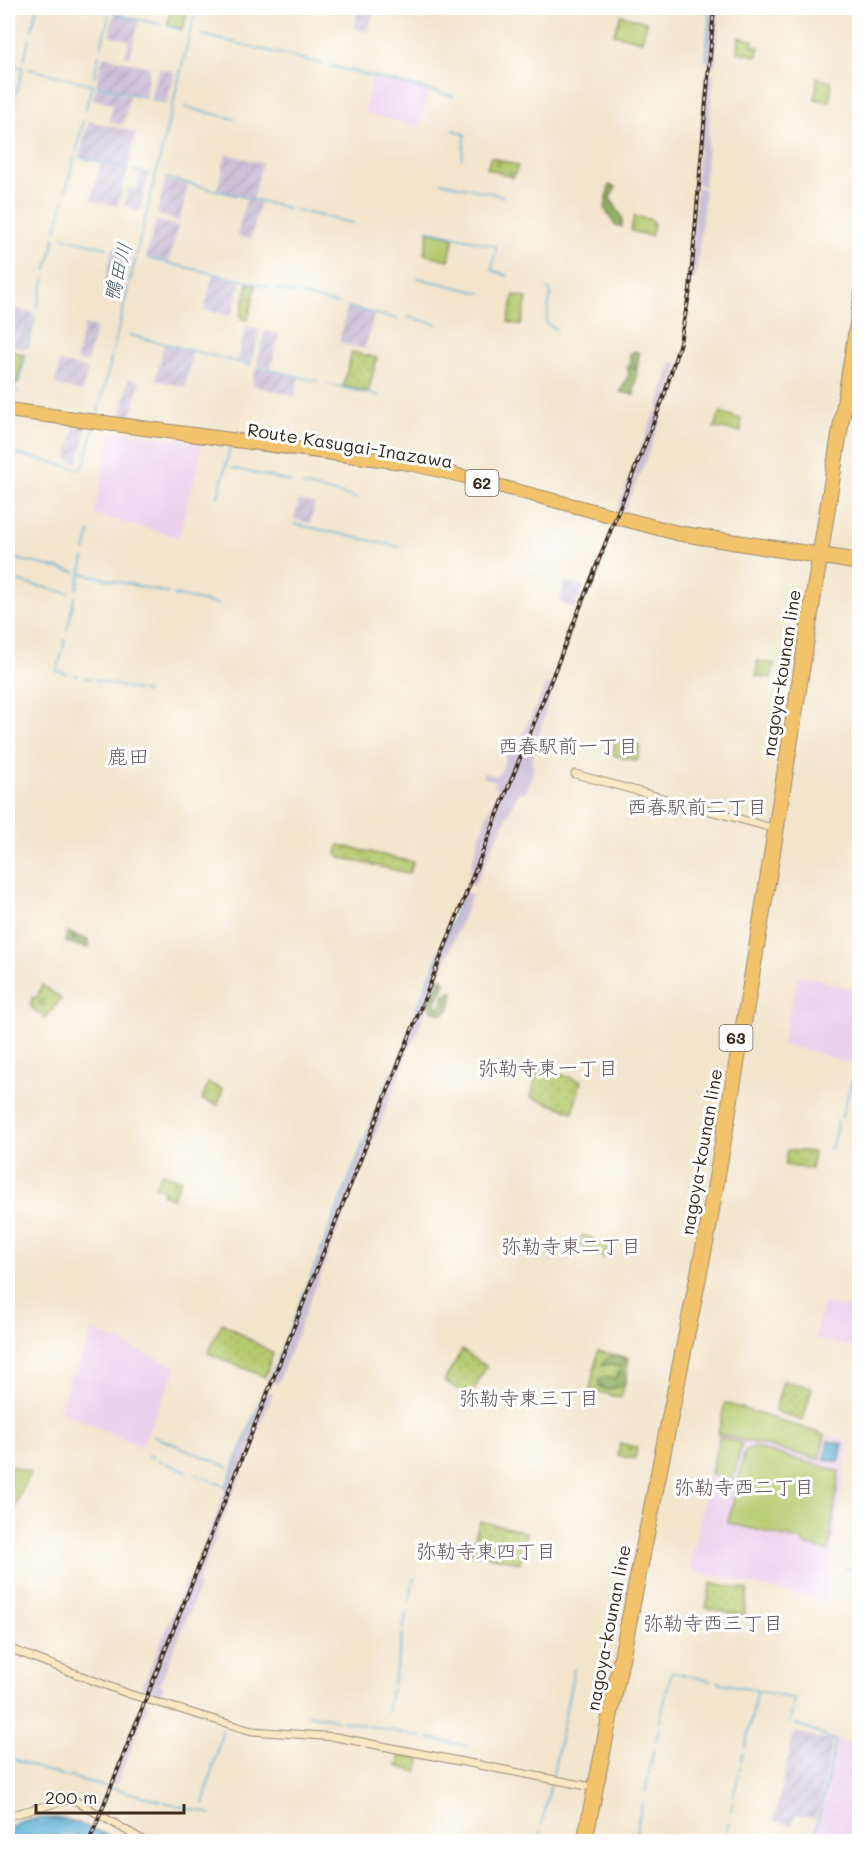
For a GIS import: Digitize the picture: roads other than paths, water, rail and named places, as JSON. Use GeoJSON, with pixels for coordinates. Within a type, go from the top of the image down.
{"type":"FeatureCollection","features":[{"type":"Feature","properties":{"kind":"main road","name":"nagoya-kounan line"},"geometry":{"type":"LineString","coordinates":[[581,1842],[596,1788],[712,1228],[820,556],[860,286]]}},
{"type":"Feature","properties":{"kind":"main road","name":"nagoya-kounan line"},"geometry":{"type":"LineString","coordinates":[[588,1842],[596,1788],[705,1223],[860,326]]}},
{"type":"Feature","properties":{"kind":"main road","name":"Route Kasugai-Inazawa"},"geometry":{"type":"LineString","coordinates":[[8,406],[91,421]]}},
{"type":"Feature","properties":{"kind":"main road","name":"Route Kasugai-Inazawa"},"geometry":{"type":"LineString","coordinates":[[8,413],[100,422],[416,468],[676,536],[820,556],[860,558]]}},
{"type":"Feature","properties":{"kind":"main road","name":"Route Kasugai-Inazawa"},"geometry":{"type":"LineString","coordinates":[[820,556],[860,566]]}},
{"type":"Feature","properties":{"kind":"main road"},"geometry":{"type":"LineString","coordinates":[[575,774],[772,828]]}},
{"type":"Feature","properties":{"kind":"main road"},"geometry":{"type":"LineString","coordinates":[[8,1648],[129,1694],[252,1731],[336,1737],[596,1788]]}},
{"type":"Feature","properties":{"kind":"main road"},"geometry":{"type":"LineString","coordinates":[[8,1816],[67,1800],[76,1801],[146,1842]]}},
{"type":"Feature","properties":{"kind":"water"},"geometry":{"type":"Polygon","coordinates":[[[828,1441],[843,1444],[839,1462],[824,1459],[828,1441]]]}},
{"type":"Feature","properties":{"kind":"water"},"geometry":{"type":"Polygon","coordinates":[[[57,1818],[72,1821],[123,1841],[95,1841],[75,1835],[33,1841],[8,1841],[8,1831],[24,1820],[57,1818]]]}},
{"type":"Feature","properties":{"kind":"waterway"},"geometry":{"type":"LineString","coordinates":[[32,30],[37,8]]}},
{"type":"Feature","properties":{"kind":"waterway"},"geometry":{"type":"LineString","coordinates":[[86,8],[106,12]]}},
{"type":"Feature","properties":{"kind":"waterway","name":"鴨田川"},"geometry":{"type":"LineString","coordinates":[[97,417],[196,8]]}},
{"type":"Feature","properties":{"kind":"waterway"},"geometry":{"type":"LineString","coordinates":[[428,8],[471,18]]}},
{"type":"Feature","properties":{"kind":"waterway"},"geometry":{"type":"LineString","coordinates":[[688,8],[706,12]]}},
{"type":"Feature","properties":{"kind":"waterway"},"geometry":{"type":"LineString","coordinates":[[706,60],[710,8]]}},
{"type":"Feature","properties":{"kind":"waterway"},"geometry":{"type":"LineString","coordinates":[[115,14],[163,25]]}},
{"type":"Feature","properties":{"kind":"waterway"},"geometry":{"type":"LineString","coordinates":[[101,47],[109,15]]}},
{"type":"Feature","properties":{"kind":"waterway"},"geometry":{"type":"LineString","coordinates":[[168,26],[182,30]]}},
{"type":"Feature","properties":{"kind":"waterway"},"geometry":{"type":"LineString","coordinates":[[202,35],[323,64]]}},
{"type":"Feature","properties":{"kind":"waterway"},"geometry":{"type":"LineString","coordinates":[[24,60],[29,39]]}},
{"type":"Feature","properties":{"kind":"waterway"},"geometry":{"type":"LineString","coordinates":[[94,77],[99,55]]}},
{"type":"Feature","properties":{"kind":"waterway"},"geometry":{"type":"LineString","coordinates":[[8,64],[23,68],[16,94]]}},
{"type":"Feature","properties":{"kind":"waterway"},"geometry":{"type":"LineString","coordinates":[[330,66],[453,96]]}},
{"type":"Feature","properties":{"kind":"waterway"},"geometry":{"type":"LineString","coordinates":[[29,69],[91,84]]}},
{"type":"Feature","properties":{"kind":"waterway"},"geometry":{"type":"LineString","coordinates":[[85,111],[92,85]]}},
{"type":"Feature","properties":{"kind":"waterway"},"geometry":{"type":"LineString","coordinates":[[98,86],[144,97]]}},
{"type":"Feature","properties":{"kind":"waterway"},"geometry":{"type":"LineString","coordinates":[[151,99],[165,103]]}},
{"type":"Feature","properties":{"kind":"waterway"},"geometry":{"type":"LineString","coordinates":[[8,129],[14,104]]}},
{"type":"Feature","properties":{"kind":"waterway"},"geometry":{"type":"LineString","coordinates":[[185,107],[234,119]]}},
{"type":"Feature","properties":{"kind":"waterway"},"geometry":{"type":"LineString","coordinates":[[76,152],[83,121]]}},
{"type":"Feature","properties":{"kind":"waterway"},"geometry":{"type":"LineString","coordinates":[[453,130],[465,134],[462,159]]}},
{"type":"Feature","properties":{"kind":"waterway"},"geometry":{"type":"LineString","coordinates":[[80,157],[128,169]]}},
{"type":"Feature","properties":{"kind":"waterway"},"geometry":{"type":"LineString","coordinates":[[66,191],[74,158]]}},
{"type":"Feature","properties":{"kind":"waterway"},"geometry":{"type":"LineString","coordinates":[[133,170],[148,174]]}},
{"type":"Feature","properties":{"kind":"waterway"},"geometry":{"type":"LineString","coordinates":[[166,178],[288,208]]}},
{"type":"Feature","properties":{"kind":"waterway"},"geometry":{"type":"LineString","coordinates":[[441,182],[503,196]]}},
{"type":"Feature","properties":{"kind":"waterway"},"geometry":{"type":"LineString","coordinates":[[56,230],[64,200]]}},
{"type":"Feature","properties":{"kind":"waterway"},"geometry":{"type":"LineString","coordinates":[[295,210],[352,223]]}},
{"type":"Feature","properties":{"kind":"waterway"},"geometry":{"type":"LineString","coordinates":[[427,230],[496,246],[492,270],[508,276]]}},
{"type":"Feature","properties":{"kind":"waterway"},"geometry":{"type":"LineString","coordinates":[[47,270],[55,237]]}},
{"type":"Feature","properties":{"kind":"waterway"},"geometry":{"type":"LineString","coordinates":[[62,237],[107,248]]}},
{"type":"Feature","properties":{"kind":"waterway"},"geometry":{"type":"LineString","coordinates":[[114,249],[128,253]]}},
{"type":"Feature","properties":{"kind":"waterway"},"geometry":{"type":"LineString","coordinates":[[147,258],[269,287]]}},
{"type":"Feature","properties":{"kind":"waterway"},"geometry":{"type":"LineString","coordinates":[[37,307],[45,278]]}},
{"type":"Feature","properties":{"kind":"waterway"},"geometry":{"type":"LineString","coordinates":[[418,278],[481,293]]}},
{"type":"Feature","properties":{"kind":"waterway"},"geometry":{"type":"LineString","coordinates":[[276,289],[297,294]]}},
{"type":"Feature","properties":{"kind":"waterway"},"geometry":{"type":"LineString","coordinates":[[548,289],[551,293],[546,323],[556,329]]}},
{"type":"Feature","properties":{"kind":"waterway"},"geometry":{"type":"LineString","coordinates":[[301,295],[338,304]]}},
{"type":"Feature","properties":{"kind":"waterway"},"geometry":{"type":"LineString","coordinates":[[348,307],[398,319]]}},
{"type":"Feature","properties":{"kind":"waterway"},"geometry":{"type":"LineString","coordinates":[[408,317],[436,324]]}},
{"type":"Feature","properties":{"kind":"waterway"},"geometry":{"type":"LineString","coordinates":[[27,347],[35,318]]}},
{"type":"Feature","properties":{"kind":"waterway"},"geometry":{"type":"LineString","coordinates":[[129,335],[250,365]]}},
{"type":"Feature","properties":{"kind":"waterway"},"geometry":{"type":"LineString","coordinates":[[19,382],[25,356]]}},
{"type":"Feature","properties":{"kind":"waterway"},"geometry":{"type":"LineString","coordinates":[[258,367],[317,381]]}},
{"type":"Feature","properties":{"kind":"waterway"},"geometry":{"type":"LineString","coordinates":[[328,384],[379,396]]}},
{"type":"Feature","properties":{"kind":"waterway"},"geometry":{"type":"LineString","coordinates":[[14,401],[16,397]]}},
{"type":"Feature","properties":{"kind":"waterway"},"geometry":{"type":"LineString","coordinates":[[8,431],[11,418]]}},
{"type":"Feature","properties":{"kind":"waterway","name":"鴨田川"},"geometry":{"type":"LineString","coordinates":[[8,452],[80,469],[84,466],[94,428]]}},
{"type":"Feature","properties":{"kind":"waterway"},"geometry":{"type":"LineString","coordinates":[[218,497],[230,448]]}},
{"type":"Feature","properties":{"kind":"waterway"},"geometry":{"type":"LineString","coordinates":[[232,468],[291,482]]}},
{"type":"Feature","properties":{"kind":"waterway"},"geometry":{"type":"LineString","coordinates":[[303,485],[356,498]]}},
{"type":"Feature","properties":{"kind":"waterway"},"geometry":{"type":"LineString","coordinates":[[294,524],[400,547]]}},
{"type":"Feature","properties":{"kind":"waterway"},"geometry":{"type":"LineString","coordinates":[[85,551],[90,532]]}},
{"type":"Feature","properties":{"kind":"waterway"},"geometry":{"type":"LineString","coordinates":[[8,557],[75,572]]}},
{"type":"Feature","properties":{"kind":"waterway"},"geometry":{"type":"LineString","coordinates":[[77,589],[84,558]]}},
{"type":"Feature","properties":{"kind":"waterway"},"geometry":{"type":"LineString","coordinates":[[80,573],[168,593]]}},
{"type":"Feature","properties":{"kind":"waterway"},"geometry":{"type":"LineString","coordinates":[[16,581],[69,593]]}},
{"type":"Feature","properties":{"kind":"waterway"},"geometry":{"type":"LineString","coordinates":[[174,595],[220,605]]}},
{"type":"Feature","properties":{"kind":"waterway"},"geometry":{"type":"LineString","coordinates":[[67,630],[75,596]]}},
{"type":"Feature","properties":{"kind":"waterway"},"geometry":{"type":"LineString","coordinates":[[63,649],[65,640]]}},
{"type":"Feature","properties":{"kind":"waterway"},"geometry":{"type":"LineString","coordinates":[[62,652],[57,671],[67,674]]}},
{"type":"Feature","properties":{"kind":"waterway"},"geometry":{"type":"LineString","coordinates":[[85,678],[91,679]]}},
{"type":"Feature","properties":{"kind":"waterway"},"geometry":{"type":"LineString","coordinates":[[95,680],[137,690]]}},
{"type":"Feature","properties":{"kind":"waterway"},"geometry":{"type":"LineString","coordinates":[[141,690],[146,692]]}},
{"type":"Feature","properties":{"kind":"waterway"},"geometry":{"type":"LineString","coordinates":[[415,1013],[462,897]]}},
{"type":"Feature","properties":{"kind":"waterway"},"geometry":{"type":"LineString","coordinates":[[841,1118],[855,1072]]}},
{"type":"Feature","properties":{"kind":"waterway"},"geometry":{"type":"LineString","coordinates":[[320,1253],[391,1073]]}},
{"type":"Feature","properties":{"kind":"waterway"},"geometry":{"type":"LineString","coordinates":[[831,1149],[838,1122]]}},
{"type":"Feature","properties":{"kind":"waterway"},"geometry":{"type":"LineString","coordinates":[[269,1381],[319,1256]]}},
{"type":"Feature","properties":{"kind":"waterway"},"geometry":{"type":"LineString","coordinates":[[215,1482],[226,1487],[265,1389]]}},
{"type":"Feature","properties":{"kind":"waterway"},"geometry":{"type":"LineString","coordinates":[[154,1436],[228,1467]]}},
{"type":"Feature","properties":{"kind":"waterway"},"geometry":{"type":"LineString","coordinates":[[147,1455],[154,1458]]}},
{"type":"Feature","properties":{"kind":"waterway"},"geometry":{"type":"LineString","coordinates":[[158,1460],[162,1461]]}},
{"type":"Feature","properties":{"kind":"waterway"},"geometry":{"type":"LineString","coordinates":[[166,1463],[186,1471]]}},
{"type":"Feature","properties":{"kind":"waterway"},"geometry":{"type":"LineString","coordinates":[[207,1479],[211,1481]]}},
{"type":"Feature","properties":{"kind":"waterway"},"geometry":{"type":"LineString","coordinates":[[845,1568],[860,1571]]}},
{"type":"Feature","properties":{"kind":"waterway"},"geometry":{"type":"LineString","coordinates":[[409,1602],[414,1578]]}},
{"type":"Feature","properties":{"kind":"waterway"},"geometry":{"type":"LineString","coordinates":[[403,1630],[407,1610]]}},
{"type":"Feature","properties":{"kind":"waterway"},"geometry":{"type":"LineString","coordinates":[[393,1684],[403,1634]]}},
{"type":"Feature","properties":{"kind":"waterway"},"geometry":{"type":"LineString","coordinates":[[553,1774],[574,1669]]}},
{"type":"Feature","properties":{"kind":"waterway"},"geometry":{"type":"LineString","coordinates":[[660,1721],[671,1673],[674,1672]]}},
{"type":"Feature","properties":{"kind":"waterway"},"geometry":{"type":"LineString","coordinates":[[681,1674],[686,1675]]}},
{"type":"Feature","properties":{"kind":"waterway"},"geometry":{"type":"LineString","coordinates":[[694,1677],[711,1681]]}},
{"type":"Feature","properties":{"kind":"waterway"},"geometry":{"type":"LineString","coordinates":[[717,1682],[795,1699]]}},
{"type":"Feature","properties":{"kind":"waterway"},"geometry":{"type":"LineString","coordinates":[[387,1713],[391,1689]]}},
{"type":"Feature","properties":{"kind":"waterway"},"geometry":{"type":"LineString","coordinates":[[745,1747],[757,1693]]}},
{"type":"Feature","properties":{"kind":"waterway"},"geometry":{"type":"LineString","coordinates":[[790,1722],[794,1700]]}},
{"type":"Feature","properties":{"kind":"waterway"},"geometry":{"type":"LineString","coordinates":[[307,1714],[337,1720]]}},
{"type":"Feature","properties":{"kind":"waterway"},"geometry":{"type":"LineString","coordinates":[[342,1721],[381,1728]]}},
{"type":"Feature","properties":{"kind":"waterway"},"geometry":{"type":"LineString","coordinates":[[796,1724],[836,1741],[816,1830]]}},
{"type":"Feature","properties":{"kind":"waterway"},"geometry":{"type":"LineString","coordinates":[[658,1735],[659,1727]]}},
{"type":"Feature","properties":{"kind":"waterway"},"geometry":{"type":"LineString","coordinates":[[203,1804],[223,1729]]}},
{"type":"Feature","properties":{"kind":"waterway"},"geometry":{"type":"LineString","coordinates":[[383,1729],[422,1737]]}},
{"type":"Feature","properties":{"kind":"waterway"},"geometry":{"type":"LineString","coordinates":[[656,1741],[657,1736]]}},
{"type":"Feature","properties":{"kind":"waterway"},"geometry":{"type":"LineString","coordinates":[[428,1738],[467,1746]]}},
{"type":"Feature","properties":{"kind":"waterway"},"geometry":{"type":"LineString","coordinates":[[650,1767],[654,1749]]}},
{"type":"Feature","properties":{"kind":"waterway"},"geometry":{"type":"LineString","coordinates":[[741,1761],[743,1752]]}},
{"type":"Feature","properties":{"kind":"waterway"},"geometry":{"type":"LineString","coordinates":[[8,1757],[43,1770],[161,1801]]}},
{"type":"Feature","properties":{"kind":"waterway"},"geometry":{"type":"LineString","coordinates":[[645,1792],[650,1770]]}},
{"type":"Feature","properties":{"kind":"waterway"},"geometry":{"type":"LineString","coordinates":[[733,1797],[739,1774]]}},
{"type":"Feature","properties":{"kind":"waterway"},"geometry":{"type":"LineString","coordinates":[[542,1824],[551,1783]]}},
{"type":"Feature","properties":{"kind":"waterway"},"geometry":{"type":"LineString","coordinates":[[731,1811],[733,1801]]}},
{"type":"Feature","properties":{"kind":"waterway"},"geometry":{"type":"LineString","coordinates":[[164,1802],[211,1814]]}},
{"type":"Feature","properties":{"kind":"waterway"},"geometry":{"type":"LineString","coordinates":[[634,1842],[642,1804]]}},
{"type":"Feature","properties":{"kind":"waterway"},"geometry":{"type":"LineString","coordinates":[[724,1842],[728,1823]]}},
{"type":"Feature","properties":{"kind":"waterway"},"geometry":{"type":"LineString","coordinates":[[539,1838],[541,1831]]}},
{"type":"Feature","properties":{"kind":"railway"},"geometry":{"type":"LineString","coordinates":[[89,1842],[664,396],[680,342],[690,290],[714,8]]}},
{"type":"Feature","properties":{"kind":"district","name":"西春駅前一丁目"},"geometry":{"type":"Point","coordinates":[568,746]}},
{"type":"Feature","properties":{"kind":"district","name":"鹿田"},"geometry":{"type":"Point","coordinates":[128,757]}},
{"type":"Feature","properties":{"kind":"district","name":"西春駅前二丁目"},"geometry":{"type":"Point","coordinates":[697,807]}},
{"type":"Feature","properties":{"kind":"district","name":"弥勒寺東一丁目"},"geometry":{"type":"Point","coordinates":[548,1068]}},
{"type":"Feature","properties":{"kind":"district","name":"弥勒寺東二丁目"},"geometry":{"type":"Point","coordinates":[571,1246]}},
{"type":"Feature","properties":{"kind":"district","name":"弥勒寺東三丁目"},"geometry":{"type":"Point","coordinates":[529,1398]}},
{"type":"Feature","properties":{"kind":"district","name":"弥勒寺西二丁目"},"geometry":{"type":"Point","coordinates":[744,1487]}},
{"type":"Feature","properties":{"kind":"district","name":"弥勒寺東四丁目"},"geometry":{"type":"Point","coordinates":[486,1551]}},
{"type":"Feature","properties":{"kind":"district","name":"弥勒寺西三丁目"},"geometry":{"type":"Point","coordinates":[713,1623]}}]}
